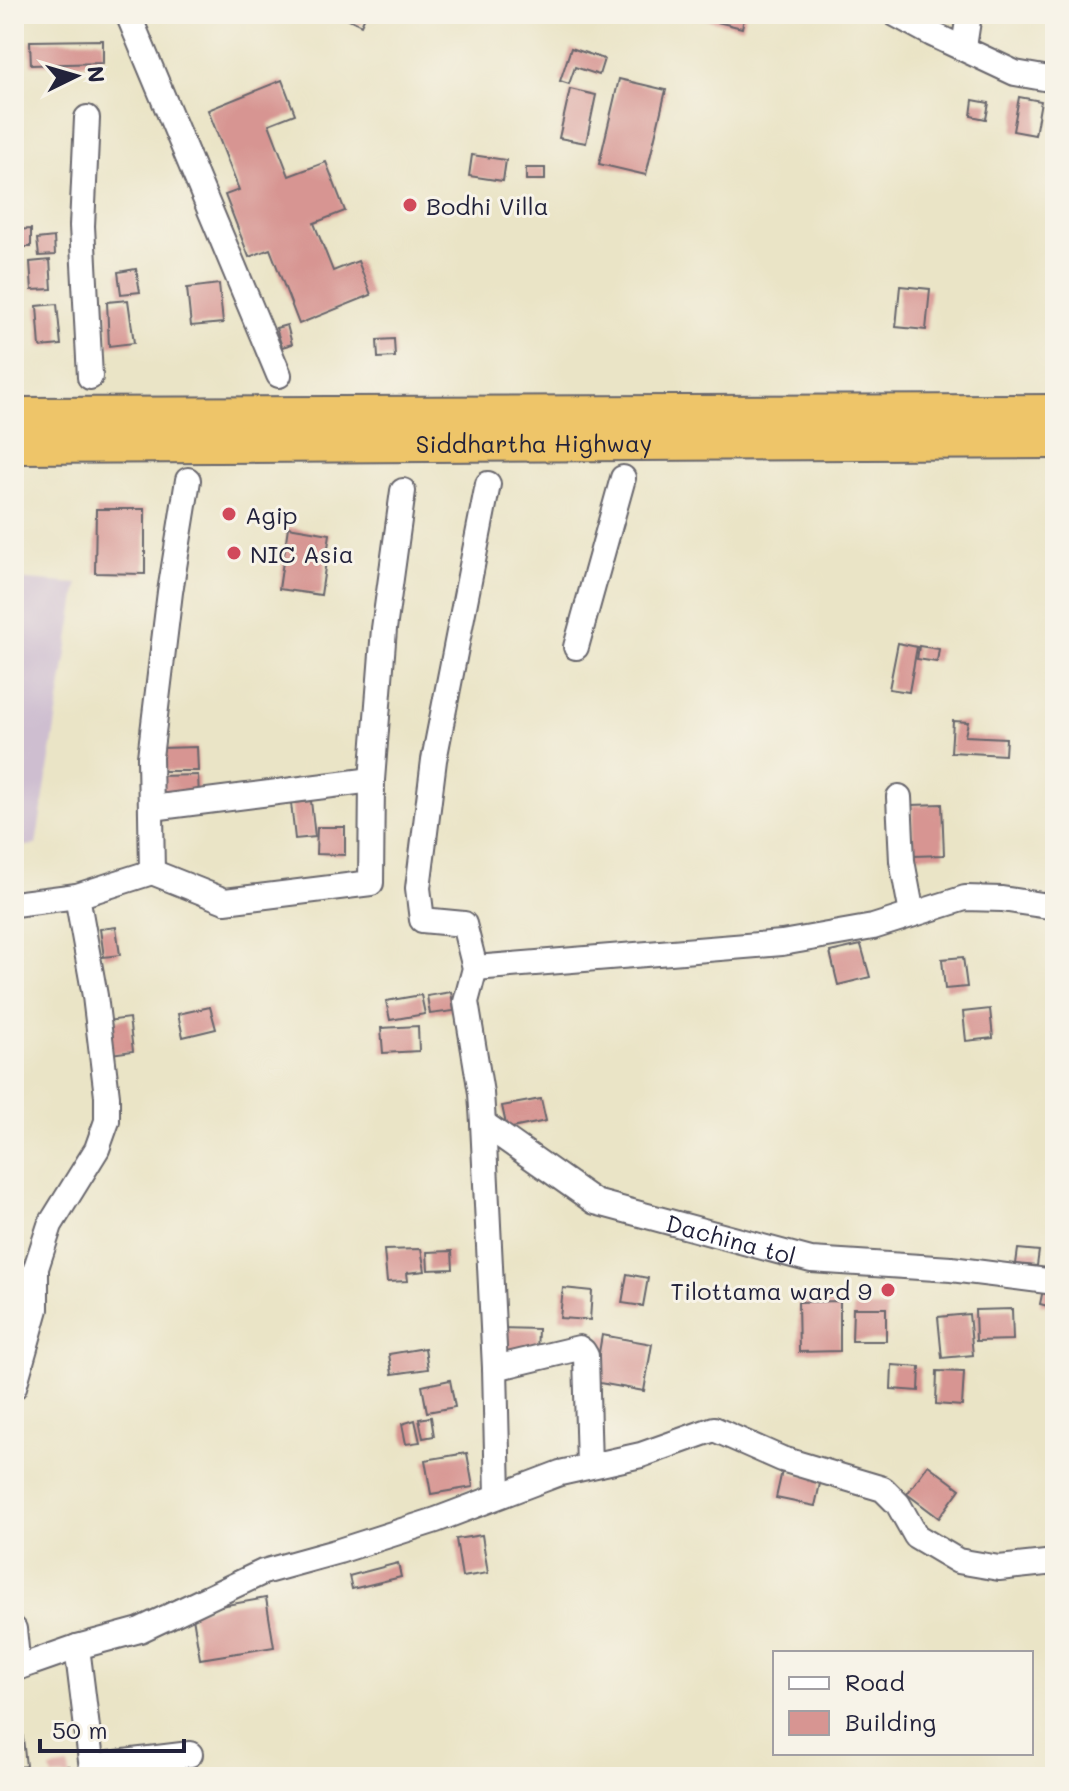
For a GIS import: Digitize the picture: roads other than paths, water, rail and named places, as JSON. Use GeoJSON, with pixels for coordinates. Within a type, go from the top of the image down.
{"type":"FeatureCollection","features":[{"type":"Feature","properties":{"kind":"highway","name":"Siddhartha Highway"},"geometry":{"type":"LineString","coordinates":[[14,416],[1055,413]]}},
{"type":"Feature","properties":{"kind":"highway","name":"Siddhartha Highway"},"geometry":{"type":"LineString","coordinates":[[14,445],[1055,440]]}},
{"type":"Feature","properties":{"kind":"street"},"geometry":{"type":"LineString","coordinates":[[128,14],[279,375]]}},
{"type":"Feature","properties":{"kind":"street"},"geometry":{"type":"LineString","coordinates":[[895,14],[1015,73],[1055,80]]}},
{"type":"Feature","properties":{"kind":"street"},"geometry":{"type":"LineString","coordinates":[[964,47],[969,14]]}},
{"type":"Feature","properties":{"kind":"street"},"geometry":{"type":"LineString","coordinates":[[87,118],[82,226],[90,377]]}},
{"type":"Feature","properties":{"kind":"street"},"geometry":{"type":"LineString","coordinates":[[576,647],[623,478]]}},
{"type":"Feature","properties":{"kind":"street"},"geometry":{"type":"LineString","coordinates":[[152,872],[150,757],[170,592],[188,480]]}},
{"type":"Feature","properties":{"kind":"street"},"geometry":{"type":"LineString","coordinates":[[488,484],[434,760],[418,888],[422,920],[464,924],[475,968],[466,1002],[483,1123],[498,1495]]}},
{"type":"Feature","properties":{"kind":"street"},"geometry":{"type":"LineString","coordinates":[[14,904],[77,896],[152,872],[225,901],[371,883],[372,780],[384,629],[403,491]]}},
{"type":"Feature","properties":{"kind":"street"},"geometry":{"type":"LineString","coordinates":[[152,808],[372,780]]}},
{"type":"Feature","properties":{"kind":"street"},"geometry":{"type":"LineString","coordinates":[[899,797],[902,861],[912,914]]}},
{"type":"Feature","properties":{"kind":"street"},"geometry":{"type":"LineString","coordinates":[[14,1387],[25,1312],[50,1225],[97,1149],[107,1121],[106,1083],[95,996],[77,896]]}},
{"type":"Feature","properties":{"kind":"street"},"geometry":{"type":"LineString","coordinates":[[475,968],[782,943],[873,927],[965,898],[1002,899],[1055,907]]}},
{"type":"Feature","properties":{"kind":"street","name":"Dachina tol"},"geometry":{"type":"LineString","coordinates":[[483,1123],[595,1202],[811,1260],[951,1269],[1055,1282]]}},
{"type":"Feature","properties":{"kind":"street"},"geometry":{"type":"LineString","coordinates":[[495,1368],[579,1348],[583,1351],[586,1356],[589,1466]]}},
{"type":"Feature","properties":{"kind":"street"},"geometry":{"type":"LineString","coordinates":[[14,1629],[16,1669],[77,1647],[140,1630],[263,1572],[436,1520],[560,1473],[641,1455],[714,1429],[782,1459],[883,1489],[898,1504],[916,1536],[958,1561],[999,1568],[1055,1562]]}},
{"type":"Feature","properties":{"kind":"street"},"geometry":{"type":"LineString","coordinates":[[77,1647],[92,1772],[190,1754]]}},
{"type":"Feature","properties":{"kind":"place","name":"Bodhi Villa"},"geometry":{"type":"Point","coordinates":[410,205]}},
{"type":"Feature","properties":{"kind":"place","name":"Agip"},"geometry":{"type":"Point","coordinates":[229,514]}},
{"type":"Feature","properties":{"kind":"place","name":"NIC Asia"},"geometry":{"type":"Point","coordinates":[234,553]}},
{"type":"Feature","properties":{"kind":"place","name":"Tilottama ward 9"},"geometry":{"type":"Point","coordinates":[888,1290]}}]}
